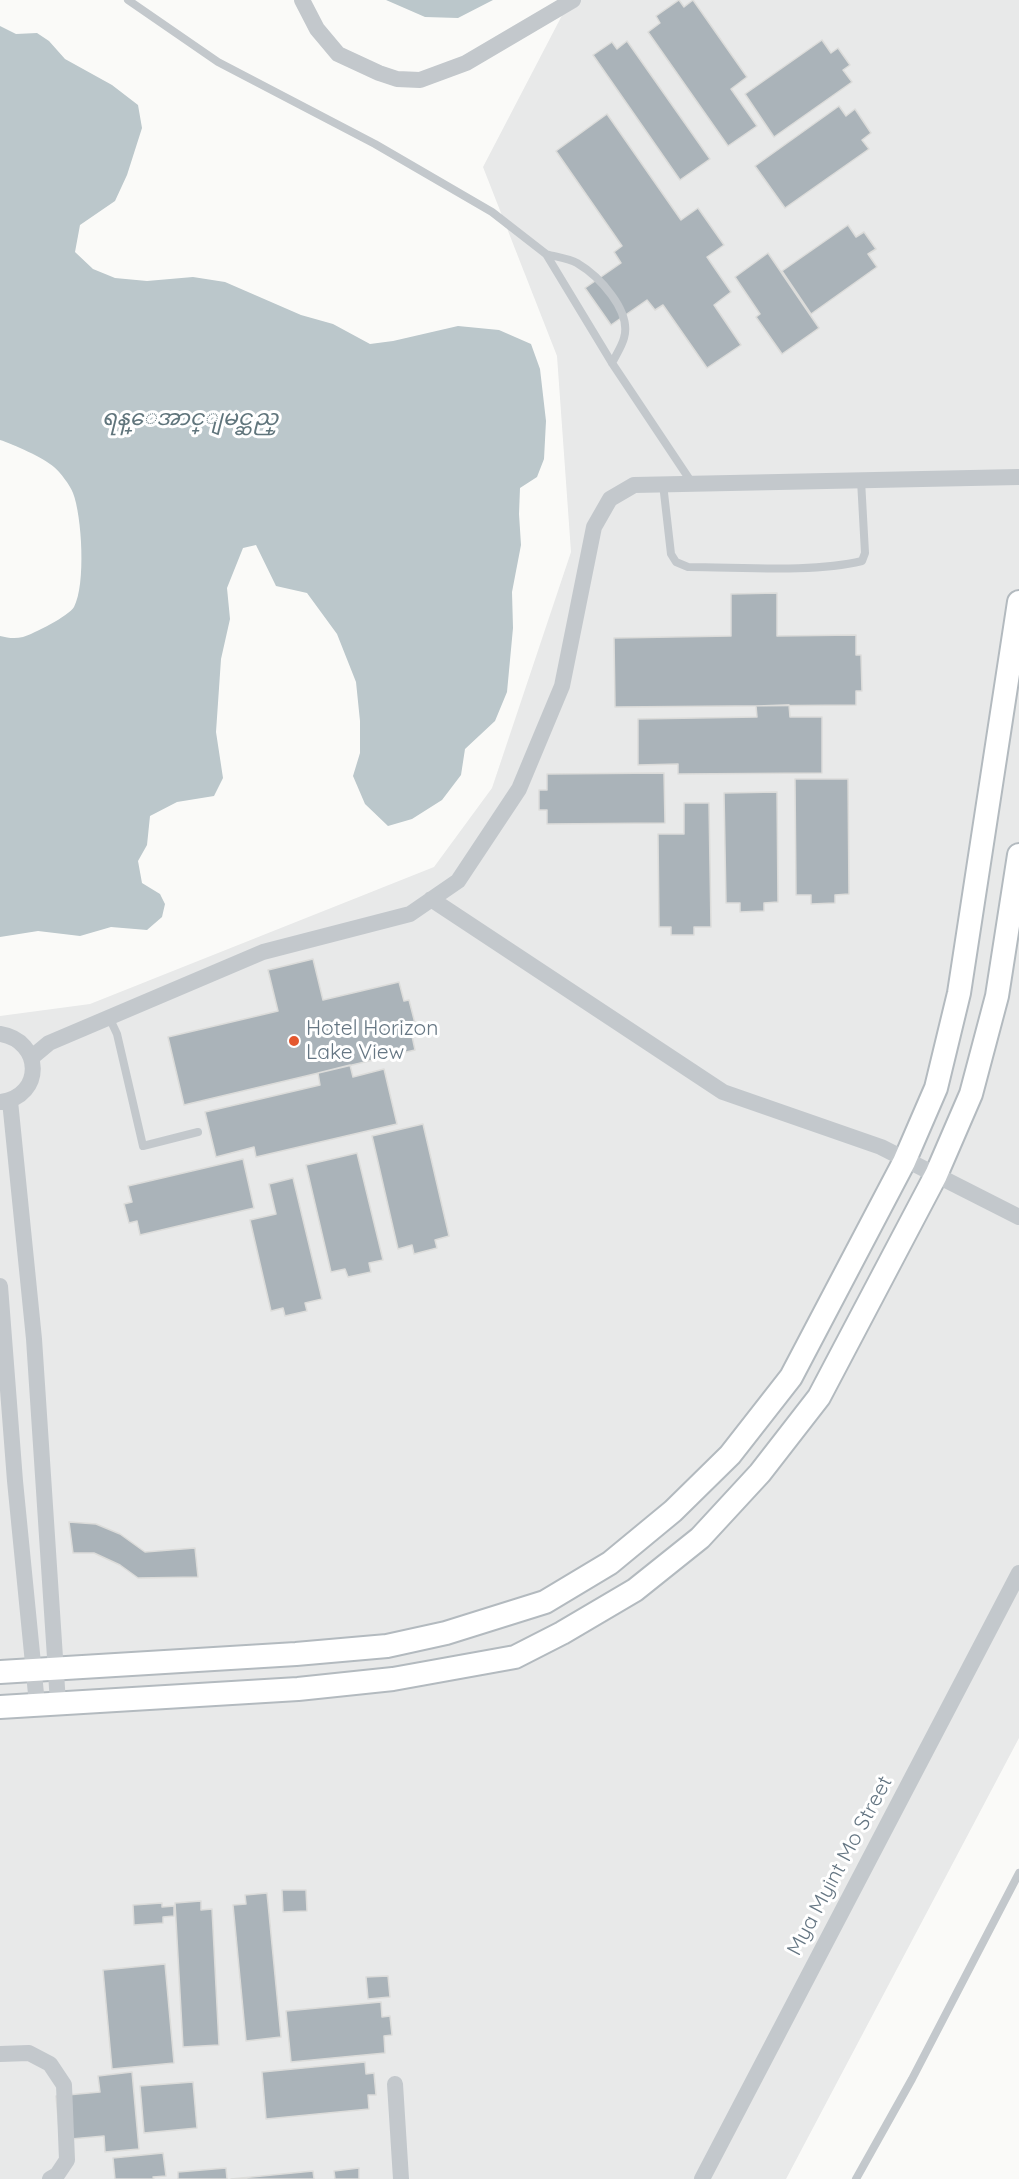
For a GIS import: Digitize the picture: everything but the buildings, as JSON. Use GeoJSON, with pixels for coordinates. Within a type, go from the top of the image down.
{"type":"FeatureCollection","features":[{"type":"Feature","properties":{"kind":"main road"},"geometry":{"type":"LineString","coordinates":[[0,1672],[296,1654],[387,1646],[446,1633],[545,1602],[610,1563],[673,1511],[730,1455],[790,1377],[905,1158],[936,1088],[959,993],[1019,602]]}},
{"type":"Feature","properties":{"kind":"main road"},"geometry":{"type":"LineString","coordinates":[[0,1707],[298,1689],[393,1679],[515,1657],[562,1633],[635,1590],[699,1538],[760,1473],[819,1397],[936,1174],[971,1094],[997,996],[1019,855]]}},
{"type":"Feature","properties":{"kind":"street"},"geometry":{"type":"LineString","coordinates":[[302,0],[317,29],[338,54],[397,79],[420,80],[466,63],[573,0]]}},
{"type":"Feature","properties":{"kind":"street"},"geometry":{"type":"LineString","coordinates":[[31,1058],[49,1043],[263,952],[410,914],[458,881],[519,789],[562,686],[594,527],[610,499],[634,485],[1019,477]]}},
{"type":"Feature","properties":{"kind":"street"},"geometry":{"type":"LineString","coordinates":[[431,899],[723,1092],[863,1140],[905,1158],[1019,1217]]}},
{"type":"Feature","properties":{"kind":"street"},"geometry":{"type":"LineString","coordinates":[[0,1034],[14,1038],[25,1046],[31,1058],[33,1071],[30,1084],[21,1094],[5,1102],[34,1339],[48,1703]]}},
{"type":"Feature","properties":{"kind":"street"},"geometry":{"type":"LineString","coordinates":[[0,1286],[5,1341],[7,1482],[45,1669]]}},
{"type":"Feature","properties":{"kind":"street"},"geometry":{"type":"LineString","coordinates":[[5,1341],[34,1339]]}},
{"type":"Feature","properties":{"kind":"street","name":"Mya Myint Mo Street"},"geometry":{"type":"LineString","coordinates":[[702,2179],[1019,1573]]}},
{"type":"Feature","properties":{"kind":"street"},"geometry":{"type":"LineString","coordinates":[[0,2054],[28,2053],[50,2064],[64,2085],[67,2160],[57,2175],[50,2179]]}},
{"type":"Feature","properties":{"kind":"street"},"geometry":{"type":"LineString","coordinates":[[394,2084],[401,2179]]}},
{"type":"Feature","properties":{"kind":"lane"},"geometry":{"type":"LineString","coordinates":[[128,0],[218,62],[375,144],[492,212],[546,254],[612,363],[693,483]]}},
{"type":"Feature","properties":{"kind":"lane"},"geometry":{"type":"LineString","coordinates":[[546,254],[575,262],[595,276],[613,295],[625,322],[625,338],[612,363]]}},
{"type":"Feature","properties":{"kind":"lane"},"geometry":{"type":"LineString","coordinates":[[663,484],[671,554],[676,562],[688,567],[795,567],[850,564],[862,561],[865,552],[861,480]]}},
{"type":"Feature","properties":{"kind":"lane"},"geometry":{"type":"LineString","coordinates":[[109,1017],[117,1034],[143,1146],[198,1132]]}},
{"type":"Feature","properties":{"kind":"lane"},"geometry":{"type":"LineString","coordinates":[[856,2179],[912,2079],[1019,1873]]}},
{"type":"Feature","properties":{"kind":"shaded area"},"geometry":{"type":"Polygon","coordinates":[[[570,0],[1019,0],[1019,1738],[786,2179],[0,2179],[0,1016],[90,1004],[434,867],[492,788],[571,552],[557,356],[483,167],[570,0]]]}},
{"type":"Feature","properties":{"kind":"water"},"geometry":{"type":"Polygon","coordinates":[[[386,0],[493,0],[458,18],[425,17],[386,0]]]}},
{"type":"Feature","properties":{"kind":"water","name":"ရန္ေအာင္ျမင္ဆည္"},"geometry":{"type":"Polygon","coordinates":[[[0,26],[16,34],[37,33],[49,41],[65,59],[112,85],[138,105],[142,128],[127,175],[115,201],[80,225],[75,252],[93,269],[115,278],[147,281],[193,277],[225,282],[301,315],[333,324],[370,344],[458,326],[499,330],[531,344],[540,369],[546,421],[544,459],[537,477],[520,488],[521,545],[512,592],[513,628],[507,692],[495,721],[465,749],[461,775],[442,800],[412,819],[388,826],[365,804],[353,776],[360,753],[356,682],[337,634],[307,593],[276,586],[256,545],[243,548],[227,588],[230,619],[221,659],[216,732],[223,778],[214,796],[177,802],[150,816],[147,845],[138,861],[142,883],[160,894],[165,904],[162,917],[147,930],[111,927],[80,936],[38,931],[0,937],[0,636],[23,637],[71,611],[78,597],[81,550],[79,517],[72,490],[65,479],[54,467],[43,460],[0,440],[0,26]]]}},
{"type":"Feature","properties":{"kind":"place","name":"Hotel Horizon Lake View"},"geometry":{"type":"Point","coordinates":[294,1041]}}]}
